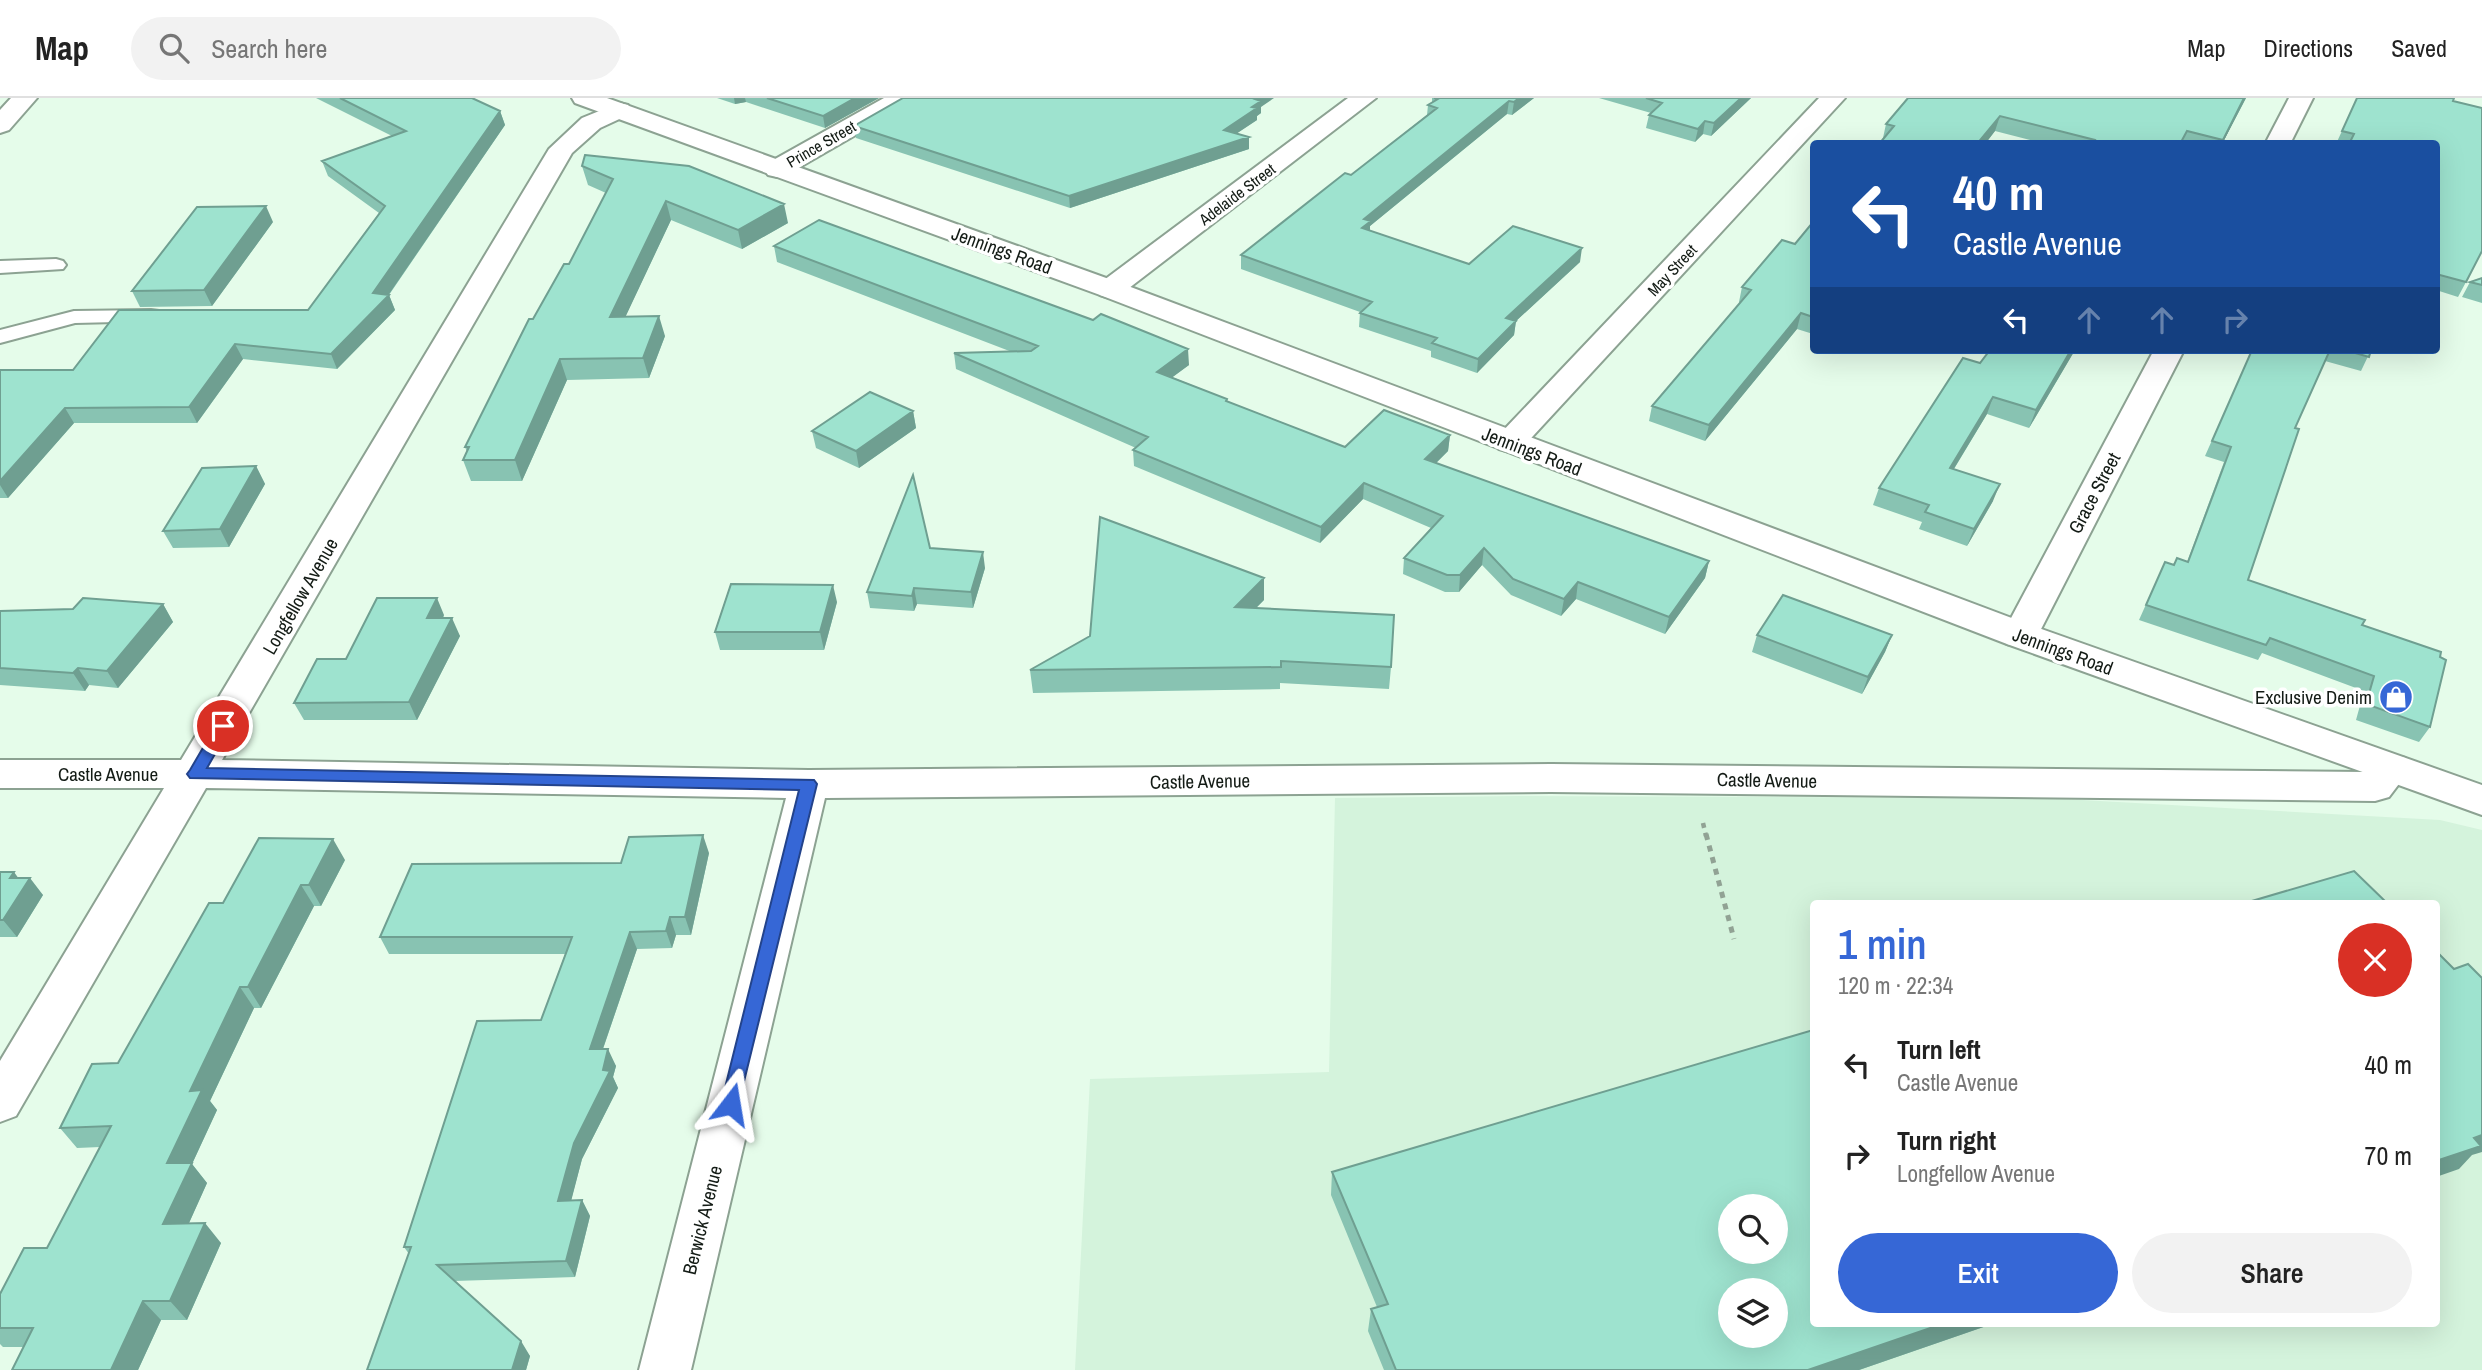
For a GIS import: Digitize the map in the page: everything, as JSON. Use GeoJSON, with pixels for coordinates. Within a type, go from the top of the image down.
{"type":"FeatureCollection","features":[{"type":"Feature","properties":{"kind":"street"},"geometry":{"type":"LineString","coordinates":[[0,125],[25,98]]}},
{"type":"Feature","properties":{"kind":"street","name":"Jennings Road"},"geometry":{"type":"LineString","coordinates":[[584,98],[1110,289],[2020,635],[2482,800]]}},
{"type":"Feature","properties":{"kind":"street","name":"Prince Street"},"geometry":{"type":"LineString","coordinates":[[777,169],[902,98]]}},
{"type":"Feature","properties":{"kind":"street","name":"Adelaide Street"},"geometry":{"type":"LineString","coordinates":[[1110,289],[1364,98]]}},
{"type":"Feature","properties":{"kind":"street","name":"May Street"},"geometry":{"type":"LineString","coordinates":[[1510,443],[1833,98]]}},
{"type":"Feature","properties":{"kind":"street"},"geometry":{"type":"LineString","coordinates":[[2279,140],[2301,98]]}},
{"type":"Feature","properties":{"kind":"street","name":"Longfellow Avenue"},"geometry":{"type":"LineString","coordinates":[[0,1102],[562,149],[591,123],[619,110]]}},
{"type":"Feature","properties":{"kind":"street","name":"Grace Street"},"geometry":{"type":"LineString","coordinates":[[2020,635],[2167,354]]}},
{"type":"Feature","properties":{"kind":"street","name":"Castle Avenue"},"geometry":{"type":"LineString","coordinates":[[0,774],[195,774],[809,784],[1551,778],[2375,787],[2391,768]]}},
{"type":"Feature","properties":{"kind":"street","name":"Berwick Avenue"},"geometry":{"type":"LineString","coordinates":[[665,1370],[809,784]]}},
{"type":"Feature","properties":{"kind":"lane"},"geometry":{"type":"LineString","coordinates":[[0,267],[56,265]]}},
{"type":"Feature","properties":{"kind":"lane"},"geometry":{"type":"LineString","coordinates":[[0,337],[74,317],[167,316]]}},
{"type":"Feature","properties":{"kind":"path"},"geometry":{"type":"LineString","coordinates":[[1700,812],[1734,939]]}},
{"type":"Feature","properties":{"kind":"shaded area"},"geometry":{"type":"Polygon","coordinates":[[[1335,798],[2046,798],[2440,820],[2482,830],[2482,1370],[1075,1370],[1090,1079],[1329,1072],[1335,798]]]}},
{"type":"Feature","properties":{"kind":"building"},"geometry":{"type":"Polygon","coordinates":[[[340,98],[472,98],[500,111],[373,293],[389,295],[331,354],[235,344],[189,407],[65,408],[0,481],[0,370],[73,370],[119,310],[308,310],[385,206],[322,161],[406,131],[340,98]]]}},
{"type":"Feature","properties":{"kind":"building"},"geometry":{"type":"Polygon","coordinates":[[[767,98],[855,98],[823,116],[767,98]]]}},
{"type":"Feature","properties":{"kind":"building"},"geometry":{"type":"Polygon","coordinates":[[[903,98],[1257,98],[1255,99],[1261,101],[1252,107],[1257,108],[1224,130],[1249,137],[1069,196],[854,126],[903,98]]]}},
{"type":"Feature","properties":{"kind":"building"},"geometry":{"type":"Polygon","coordinates":[[[1434,98],[1519,98],[1514,102],[1509,101],[1364,219],[1371,221],[1362,228],[1469,264],[1513,226],[1582,248],[1506,318],[1516,321],[1478,359],[1432,343],[1437,338],[1360,313],[1372,302],[1241,255],[1345,173],[1351,175],[1437,108],[1428,105],[1438,99],[1434,98]]]}},
{"type":"Feature","properties":{"kind":"building"},"geometry":{"type":"Polygon","coordinates":[[[1646,98],[1741,98],[1714,123],[1705,121],[1698,129],[1649,115],[1662,103],[1646,98]]]}},
{"type":"Feature","properties":{"kind":"building"},"geometry":{"type":"Polygon","coordinates":[[[1908,98],[2244,98],[2223,140],[2187,131],[2182,140],[2095,140],[2000,116],[1980,140],[1882,140],[1894,126],[1886,124],[1908,98]]]}},
{"type":"Feature","properties":{"kind":"building"},"geometry":{"type":"Polygon","coordinates":[[[2357,98],[2454,98],[2453,101],[2482,108],[2482,251],[2466,282],[2440,275],[2440,140],[2351,140],[2354,134],[2342,131],[2357,98]]]}},
{"type":"Feature","properties":{"kind":"building"},"geometry":{"type":"Polygon","coordinates":[[[585,155],[689,166],[784,204],[738,230],[666,201],[610,317],[659,316],[643,358],[560,359],[515,460],[463,460],[469,447],[465,447],[529,319],[533,319],[564,264],[569,264],[613,179],[582,166],[585,155]]]}},
{"type":"Feature","properties":{"kind":"building"},"geometry":{"type":"Polygon","coordinates":[[[266,206],[204,290],[132,291],[197,207],[266,206]]]}},
{"type":"Feature","properties":{"kind":"building"},"geometry":{"type":"Polygon","coordinates":[[[819,220],[1093,320],[1101,314],[1188,349],[1157,372],[1345,447],[1384,410],[1450,435],[1425,459],[1709,561],[1669,617],[1578,582],[1564,599],[1513,579],[1484,548],[1460,575],[1447,575],[1404,558],[1443,516],[1364,483],[1321,527],[1133,450],[1148,437],[954,353],[1031,351],[1038,346],[774,246],[819,220]]]}},
{"type":"Feature","properties":{"kind":"building"},"geometry":{"type":"Polygon","coordinates":[[[1810,226],[1810,316],[1801,313],[1709,425],[1652,406],[1751,290],[1742,287],[1782,240],[1795,244],[1810,226]]]}},
{"type":"Feature","properties":{"kind":"building"},"geometry":{"type":"Polygon","coordinates":[[[2482,278],[2482,285],[2470,282],[2482,278]]]}},
{"type":"Feature","properties":{"kind":"building"},"geometry":{"type":"Polygon","coordinates":[[[1987,354],[2069,354],[2036,410],[1993,397],[1950,468],[2000,484],[1974,529],[1925,512],[1929,505],[1879,488],[1963,358],[1980,363],[1987,354]]]}},
{"type":"Feature","properties":{"kind":"building"},"geometry":{"type":"Polygon","coordinates":[[[2250,354],[2328,354],[2295,428],[2299,429],[2248,580],[2365,620],[2362,625],[2441,652],[2440,657],[2446,660],[2430,727],[2366,704],[2374,676],[2270,638],[2266,645],[2146,605],[2165,562],[2174,565],[2177,558],[2188,562],[2231,447],[2212,441],[2250,354]]]}},
{"type":"Feature","properties":{"kind":"building"},"geometry":{"type":"Polygon","coordinates":[[[870,392],[913,411],[856,451],[812,431],[870,392]]]}},
{"type":"Feature","properties":{"kind":"building"},"geometry":{"type":"Polygon","coordinates":[[[256,466],[220,529],[163,531],[202,468],[256,466]]]}},
{"type":"Feature","properties":{"kind":"building"},"geometry":{"type":"Polygon","coordinates":[[[913,475],[930,548],[983,552],[971,592],[914,588],[912,596],[867,592],[913,475]]]}},
{"type":"Feature","properties":{"kind":"building"},"geometry":{"type":"Polygon","coordinates":[[[1100,517],[1264,578],[1235,607],[1394,615],[1391,667],[1281,661],[1281,667],[1030,670],[1090,636],[1100,517]]]}},
{"type":"Feature","properties":{"kind":"building"},"geometry":{"type":"Polygon","coordinates":[[[731,584],[833,585],[820,632],[715,632],[731,584]]]}},
{"type":"Feature","properties":{"kind":"building"},"geometry":{"type":"Polygon","coordinates":[[[1783,595],[1892,635],[1868,677],[1757,635],[1783,595]]]}},
{"type":"Feature","properties":{"kind":"building"},"geometry":{"type":"Polygon","coordinates":[[[83,598],[163,604],[107,671],[78,668],[73,673],[0,668],[0,611],[73,609],[83,598]]]}},
{"type":"Feature","properties":{"kind":"building"},"geometry":{"type":"Polygon","coordinates":[[[377,598],[437,598],[427,618],[452,618],[409,702],[294,703],[317,659],[346,659],[377,598]]]}},
{"type":"Feature","properties":{"kind":"building"},"geometry":{"type":"Polygon","coordinates":[[[703,835],[685,917],[670,917],[666,931],[630,932],[590,1049],[608,1049],[603,1070],[610,1071],[574,1143],[558,1201],[582,1200],[566,1261],[437,1265],[521,1341],[512,1370],[367,1370],[411,1247],[404,1247],[477,1021],[541,1020],[572,937],[380,937],[412,864],[621,863],[629,837],[703,835]]]}},
{"type":"Feature","properties":{"kind":"building"},"geometry":{"type":"Polygon","coordinates":[[[259,838],[333,839],[309,885],[301,885],[248,987],[240,987],[190,1091],[202,1090],[167,1163],[192,1163],[163,1224],[205,1223],[170,1301],[143,1301],[111,1370],[12,1370],[33,1328],[0,1328],[0,1294],[24,1248],[47,1248],[111,1126],[60,1128],[92,1064],[118,1063],[209,903],[223,903],[259,838]]]}},
{"type":"Feature","properties":{"kind":"building"},"geometry":{"type":"Polygon","coordinates":[[[2354,871],[2384,900],[2255,900],[2354,871]]]}},
{"type":"Feature","properties":{"kind":"building"},"geometry":{"type":"Polygon","coordinates":[[[0,872],[14,872],[10,878],[30,878],[3,920],[0,920],[0,872]]]}},
{"type":"Feature","properties":{"kind":"building"},"geometry":{"type":"Polygon","coordinates":[[[2440,955],[2454,969],[2468,964],[2482,978],[2482,1135],[2474,1138],[2481,1146],[2440,1160],[2440,955]]]}},
{"type":"Feature","properties":{"kind":"building"},"geometry":{"type":"Polygon","coordinates":[[[1810,1031],[1810,1327],[1933,1327],[1808,1370],[1396,1370],[1371,1309],[1388,1304],[1332,1172],[1810,1031]]]}},
{"type":"Feature","properties":{"kind":"place","name":"Exclusive Denim"},"geometry":{"type":"Point","coordinates":[2396,697]}},
{"type":"Feature","properties":{"kind":"route"},"geometry":{"type":"LineString","coordinates":[[223,726],[195,774],[809,784],[731,1104]]}}]}
